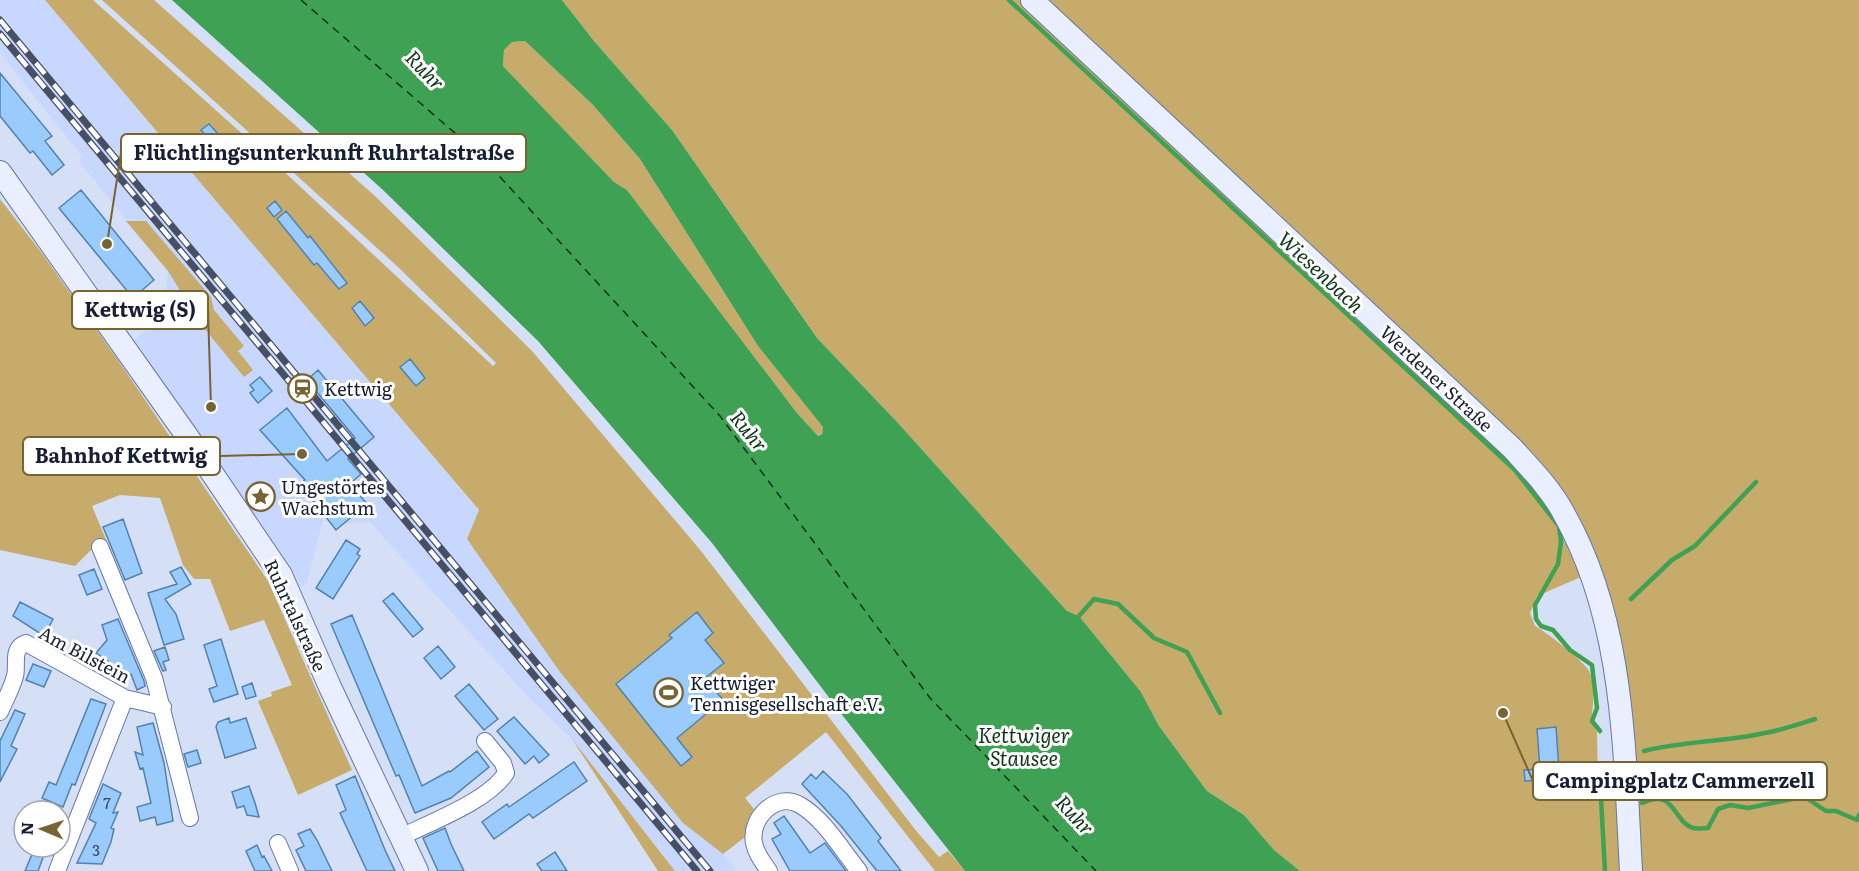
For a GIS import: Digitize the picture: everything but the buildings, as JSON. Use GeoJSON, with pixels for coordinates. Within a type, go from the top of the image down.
{"type":"FeatureCollection","features":[{"type":"Feature","properties":{"kind":"main road","name":"Werdener Straße"},"geometry":{"type":"LineString","coordinates":[[1032,0],[1512,448],[1540,478],[1563,511],[1593,577],[1609,630],[1624,755],[1631,871]]}},
{"type":"Feature","properties":{"kind":"main road","name":"Ruhrtalstraße"},"geometry":{"type":"LineString","coordinates":[[0,172],[193,443],[281,576],[330,687],[417,871]]}},
{"type":"Feature","properties":{"kind":"street","name":"Am Bilstein"},"geometry":{"type":"LineString","coordinates":[[100,547],[154,678],[190,818]]}},
{"type":"Feature","properties":{"kind":"street","name":"Am Bilstein"},"geometry":{"type":"LineString","coordinates":[[7,659],[22,644],[31,644],[125,698],[163,707]]}},
{"type":"Feature","properties":{"kind":"street"},"geometry":{"type":"LineString","coordinates":[[0,712],[15,676],[7,659]]}},
{"type":"Feature","properties":{"kind":"street"},"geometry":{"type":"LineString","coordinates":[[57,871],[125,698]]}},
{"type":"Feature","properties":{"kind":"street"},"geometry":{"type":"LineString","coordinates":[[401,837],[465,805],[501,781],[506,773],[503,763],[485,741]]}},
{"type":"Feature","properties":{"kind":"street"},"geometry":{"type":"LineString","coordinates":[[769,871],[758,855],[753,830],[764,811],[777,802],[800,804],[816,817],[858,871]]}},
{"type":"Feature","properties":{"kind":"street"},"geometry":{"type":"LineString","coordinates":[[278,843],[290,871]]}},
{"type":"Feature","properties":{"kind":"shaded area"},"geometry":{"type":"Polygon","coordinates":[[[0,0],[45,0],[479,511],[467,540],[683,823],[723,854],[736,871],[675,871],[572,739],[532,701],[370,522],[345,523],[336,530],[324,517],[306,584],[296,590],[131,343],[153,325],[166,293],[168,271],[81,164],[81,155],[0,53],[0,0]]]}},
{"type":"Feature","properties":{"kind":"shaded area"},"geometry":{"type":"Polygon","coordinates":[[[45,0],[93,0],[278,166],[493,366],[496,363],[397,266],[102,0],[154,0],[376,197],[532,351],[701,551],[917,832],[939,857],[948,851],[965,871],[935,871],[826,732],[745,798],[754,809],[747,822],[745,837],[723,854],[683,823],[560,672],[467,539],[479,510],[45,0]]]}},
{"type":"Feature","properties":{"kind":"shaded area"},"geometry":{"type":"Polygon","coordinates":[[[562,0],[1859,0],[1859,871],[1635,871],[1629,770],[1588,574],[1537,596],[1530,613],[1535,626],[1573,654],[1589,671],[1593,683],[1591,722],[1597,732],[1598,787],[1616,787],[1620,871],[1300,871],[1274,850],[1244,815],[1207,791],[1159,726],[1141,692],[1079,616],[1067,611],[898,423],[817,338],[672,130],[594,41],[562,0]]]}},
{"type":"Feature","properties":{"kind":"shaded area"},"geometry":{"type":"Polygon","coordinates":[[[525,41],[593,105],[640,159],[758,346],[823,427],[822,433],[818,436],[797,413],[627,190],[614,182],[503,66],[504,50],[512,42],[525,41]]]}},
{"type":"Feature","properties":{"kind":"shaded area"},"geometry":{"type":"Polygon","coordinates":[[[0,199],[120,363],[268,581],[352,770],[298,795],[258,701],[272,696],[271,692],[292,685],[264,620],[230,631],[210,579],[194,579],[183,565],[160,498],[120,495],[92,506],[107,542],[93,548],[75,566],[0,550],[0,199]]]}},
{"type":"Feature","properties":{"kind":"shaded area"},"geometry":{"type":"Polygon","coordinates":[[[126,221],[146,221],[211,297],[214,310],[244,346],[238,351],[253,370],[244,377],[200,323],[168,271],[126,221]]]}},
{"type":"Feature","properties":{"kind":"shaded area"},"geometry":{"type":"Polygon","coordinates":[[[572,739],[675,871],[658,871],[572,739]]]}},
{"type":"Feature","properties":{"kind":"water"},"geometry":{"type":"Polygon","coordinates":[[[172,0],[562,0],[594,41],[672,130],[817,338],[898,423],[1067,611],[1079,616],[1141,692],[1159,726],[1207,791],[1244,815],[1274,850],[1300,871],[965,871],[843,716],[712,543],[538,341],[383,190],[172,0]],[[525,41],[512,42],[504,50],[503,66],[614,182],[627,190],[797,413],[818,436],[822,434],[823,427],[758,346],[640,159],[593,105],[525,41]]]}},
{"type":"Feature","properties":{"kind":"waterway","name":"Wiesenbach"},"geometry":{"type":"LineString","coordinates":[[1009,0],[1515,470],[1559,526],[1561,542],[1558,564],[1535,605],[1536,619],[1541,626],[1553,630],[1570,650],[1592,665],[1597,708],[1592,721],[1600,731]]}},
{"type":"Feature","properties":{"kind":"waterway"},"geometry":{"type":"LineString","coordinates":[[1631,599],[1672,560],[1695,546],[1756,482]]}},
{"type":"Feature","properties":{"kind":"waterway"},"geometry":{"type":"LineString","coordinates":[[1079,616],[1094,599],[1118,604],[1154,638],[1187,652],[1220,713]]}},
{"type":"Feature","properties":{"kind":"waterway"},"geometry":{"type":"LineString","coordinates":[[1644,751],[1750,736],[1815,719]]}},
{"type":"Feature","properties":{"kind":"waterway"},"geometry":{"type":"LineString","coordinates":[[1642,803],[1661,799],[1672,807],[1686,825],[1693,828],[1708,828],[1718,809],[1730,805],[1748,808],[1797,798],[1808,799],[1826,811],[1836,811],[1857,820],[1859,815]]}},
{"type":"Feature","properties":{"kind":"waterway"},"geometry":{"type":"LineString","coordinates":[[1601,799],[1605,871]]}},
{"type":"Feature","properties":{"kind":"ferry route"},"geometry":{"type":"LineString","coordinates":[[301,0],[478,153],[720,416],[930,698],[1096,871]]}},
{"type":"Feature","properties":{"kind":"railway"},"geometry":{"type":"LineString","coordinates":[[0,20],[710,871]]}},
{"type":"Feature","properties":{"kind":"railway"},"geometry":{"type":"LineString","coordinates":[[0,34],[697,871]]}},
{"type":"Feature","properties":{"kind":"place","name":"Flüchtlingsunterkunft Ruhrtalstraße"},"geometry":{"type":"Point","coordinates":[107,244]}},
{"type":"Feature","properties":{"kind":"place","name":"Kettwig"},"geometry":{"type":"Point","coordinates":[303,388]}},
{"type":"Feature","properties":{"kind":"place","name":"Kettwig (S)"},"geometry":{"type":"Point","coordinates":[211,407]}},
{"type":"Feature","properties":{"kind":"place","name":"Bahnhof Kettwig"},"geometry":{"type":"Point","coordinates":[302,454]}},
{"type":"Feature","properties":{"kind":"place","name":"Ungestörtes Wachstum"},"geometry":{"type":"Point","coordinates":[260,496]}},
{"type":"Feature","properties":{"kind":"place","name":"Kettwiger Tennisgesellschaft e.V."},"geometry":{"type":"Point","coordinates":[669,692]}},
{"type":"Feature","properties":{"kind":"place","name":"Campingplatz Cammerzell"},"geometry":{"type":"Point","coordinates":[1503,713]}},
{"type":"Feature","properties":{"kind":"water label","name":"Ruhr"},"geometry":{"type":"Point","coordinates":[426,69]}},
{"type":"Feature","properties":{"kind":"water label","name":"Ruhr"},"geometry":{"type":"Point","coordinates":[750,430]}},
{"type":"Feature","properties":{"kind":"water label","name":"Kettwiger Stausee"},"geometry":{"type":"Point","coordinates":[1024,746]}},
{"type":"Feature","properties":{"kind":"water label","name":"Ruhr"},"geometry":{"type":"Point","coordinates":[1076,814]}}]}
